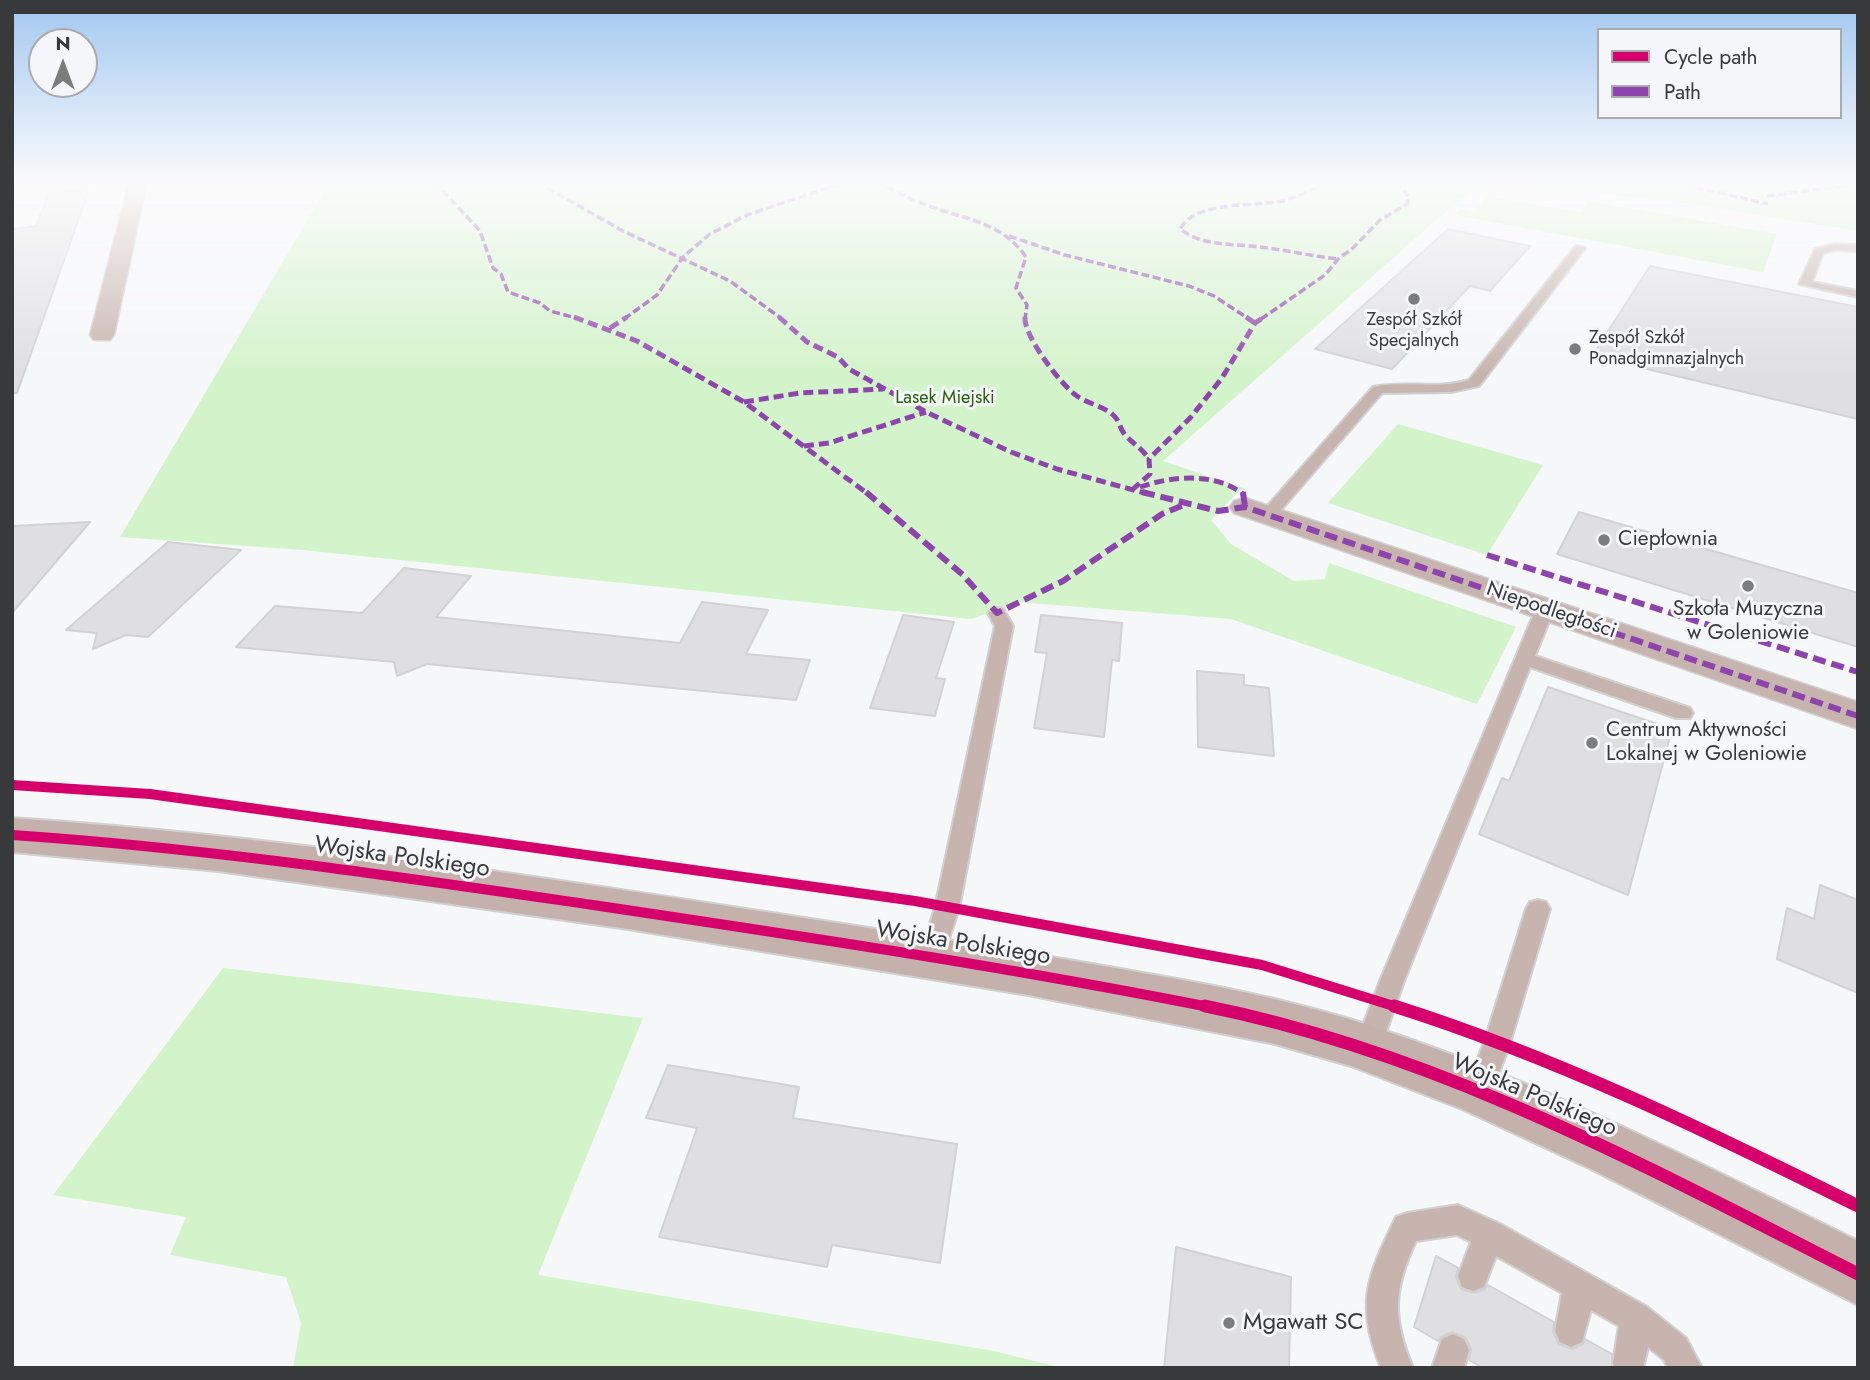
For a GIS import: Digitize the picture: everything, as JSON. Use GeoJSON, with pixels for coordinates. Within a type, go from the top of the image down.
{"type":"FeatureCollection","features":[{"type":"Feature","properties":{"kind":"street"},"geometry":{"type":"LineString","coordinates":[[102,335],[123,246]]}},
{"type":"Feature","properties":{"kind":"street","name":"Niepodległości"},"geometry":{"type":"LineString","coordinates":[[1256,511],[1858,716]]}},
{"type":"Feature","properties":{"kind":"street","name":"Wojska Polskiego"},"geometry":{"type":"LineString","coordinates":[[12,835],[84,839],[298,863],[649,912],[1211,1007],[1367,1048],[1479,1091],[1617,1152],[1858,1275]]}},
{"type":"Feature","properties":{"kind":"lane"},"geometry":{"type":"LineString","coordinates":[[1858,248],[1835,247],[1819,250],[1805,285],[1858,294]]}},
{"type":"Feature","properties":{"kind":"lane"},"geometry":{"type":"LineString","coordinates":[[1256,511],[1378,390],[1392,386],[1460,389],[1474,383],[1580,248]]}},
{"type":"Feature","properties":{"kind":"lane"},"geometry":{"type":"LineString","coordinates":[[1367,1048],[1545,609]]}},
{"type":"Feature","properties":{"kind":"lane"},"geometry":{"type":"LineString","coordinates":[[931,958],[947,908],[1004,626],[997,613]]}},
{"type":"Feature","properties":{"kind":"lane"},"geometry":{"type":"LineString","coordinates":[[1525,659],[1683,713]]}},
{"type":"Feature","properties":{"kind":"lane"},"geometry":{"type":"LineString","coordinates":[[1479,1091],[1497,1043],[1538,909]]}},
{"type":"Feature","properties":{"kind":"lane"},"geometry":{"type":"LineString","coordinates":[[1397,1368],[1385,1341],[1379,1298],[1392,1258],[1407,1228],[1458,1220],[1636,1318],[1675,1349],[1686,1368]]}},
{"type":"Feature","properties":{"kind":"lane"},"geometry":{"type":"LineString","coordinates":[[1473,1276],[1489,1235]]}},
{"type":"Feature","properties":{"kind":"lane"},"geometry":{"type":"LineString","coordinates":[[1571,1331],[1579,1287]]}},
{"type":"Feature","properties":{"kind":"lane"},"geometry":{"type":"LineString","coordinates":[[1629,1363],[1636,1318]]}},
{"type":"Feature","properties":{"kind":"green space","name":"Lasek Miejski"},"geometry":{"type":"Polygon","coordinates":[[[292,246],[1406,246],[1163,461],[1249,490],[1240,490],[1211,520],[1231,544],[1294,581],[1325,579],[1329,563],[1516,627],[1477,704],[1231,619],[1018,602],[971,619],[303,550],[120,537],[292,246]]]}},
{"type":"Feature","properties":{"kind":"green space"},"geometry":{"type":"Polygon","coordinates":[[[1624,246],[1772,246],[1763,272],[1624,246]]]}},
{"type":"Feature","properties":{"kind":"green space"},"geometry":{"type":"Polygon","coordinates":[[[1398,424],[1543,465],[1487,555],[1328,503],[1398,424]]]}},
{"type":"Feature","properties":{"kind":"green space"},"geometry":{"type":"Polygon","coordinates":[[[223,968],[643,1018],[538,1275],[994,1351],[1062,1368],[293,1368],[301,1323],[286,1277],[170,1255],[186,1217],[53,1195],[223,968]]]}},
{"type":"Feature","properties":{"kind":"building"},"geometry":{"type":"Polygon","coordinates":[[[12,246],[69,246],[17,393],[12,393],[12,246]]]}},
{"type":"Feature","properties":{"kind":"building","name":"Zespół Szkół Specjalnych"},"geometry":{"type":"Polygon","coordinates":[[[1429,246],[1530,246],[1490,291],[1470,286],[1392,369],[1315,349],[1429,246]]]}},
{"type":"Feature","properties":{"kind":"building"},"geometry":{"type":"Polygon","coordinates":[[[1650,266],[1858,307],[1858,419],[1592,356],[1650,266]]]}},
{"type":"Feature","properties":{"kind":"building","name":"Szkoła Muzyczna w Goleniowie"},"geometry":{"type":"Polygon","coordinates":[[[1579,512],[1858,593],[1858,647],[1557,554],[1579,512]]]}},
{"type":"Feature","properties":{"kind":"building"},"geometry":{"type":"Polygon","coordinates":[[[90,522],[12,613],[12,526],[90,522]]]}},
{"type":"Feature","properties":{"kind":"building"},"geometry":{"type":"Polygon","coordinates":[[[168,542],[241,550],[148,637],[126,635],[93,649],[97,633],[66,630],[168,542]]]}},
{"type":"Feature","properties":{"kind":"building"},"geometry":{"type":"Polygon","coordinates":[[[404,568],[471,576],[436,617],[680,643],[702,602],[768,610],[746,654],[810,660],[796,700],[427,664],[397,676],[394,662],[236,647],[275,606],[362,613],[404,568]]]}},
{"type":"Feature","properties":{"kind":"building"},"geometry":{"type":"Polygon","coordinates":[[[903,615],[954,622],[936,678],[945,679],[935,716],[870,708],[903,615]]]}},
{"type":"Feature","properties":{"kind":"building"},"geometry":{"type":"Polygon","coordinates":[[[1041,615],[1122,623],[1119,661],[1112,660],[1104,737],[1034,728],[1047,653],[1035,652],[1041,615]]]}},
{"type":"Feature","properties":{"kind":"building"},"geometry":{"type":"Polygon","coordinates":[[[1197,671],[1244,675],[1244,685],[1269,688],[1274,756],[1198,747],[1197,671]]]}},
{"type":"Feature","properties":{"kind":"building"},"geometry":{"type":"Polygon","coordinates":[[[1548,687],[1672,729],[1628,895],[1479,834],[1502,778],[1509,781],[1548,687]]]}},
{"type":"Feature","properties":{"kind":"building"},"geometry":{"type":"Polygon","coordinates":[[[1820,885],[1858,900],[1858,993],[1777,959],[1787,908],[1814,919],[1820,885]]]}},
{"type":"Feature","properties":{"kind":"building"},"geometry":{"type":"Polygon","coordinates":[[[668,1065],[799,1087],[793,1118],[957,1144],[940,1263],[832,1245],[827,1267],[659,1237],[697,1128],[646,1118],[668,1065]]]}},
{"type":"Feature","properties":{"kind":"building","name":"Mgawatt SC"},"geometry":{"type":"Polygon","coordinates":[[[1176,1247],[1291,1277],[1289,1368],[1164,1368],[1176,1247]]]}},
{"type":"Feature","properties":{"kind":"building"},"geometry":{"type":"Polygon","coordinates":[[[1436,1256],[1458,1268],[1456,1277],[1461,1289],[1474,1293],[1488,1285],[1554,1322],[1553,1332],[1559,1344],[1572,1349],[1583,1344],[1585,1339],[1612,1354],[1612,1368],[1483,1368],[1469,1360],[1471,1349],[1465,1337],[1452,1332],[1438,1341],[1414,1327],[1436,1256]]]}},
{"type":"Feature","properties":{"kind":"marked path"},"geometry":{"type":"LineString","coordinates":[[485,246],[493,268],[501,274],[508,292],[540,303],[550,311],[595,324],[637,341],[744,402],[889,509],[905,527],[963,575],[997,613],[1063,581],[1162,514],[1186,504]]}},
{"type":"Feature","properties":{"kind":"marked path"},"geometry":{"type":"LineString","coordinates":[[660,246],[730,281],[786,322],[807,342],[838,357],[849,369],[926,412],[1011,452],[1057,469],[1186,504],[1218,511],[1245,507],[1858,716]]}},
{"type":"Feature","properties":{"kind":"marked path"},"geometry":{"type":"LineString","coordinates":[[610,328],[657,295],[693,246]]}},
{"type":"Feature","properties":{"kind":"marked path"},"geometry":{"type":"LineString","coordinates":[[1018,246],[1026,257],[1016,288],[1027,305],[1024,326],[1029,338],[1040,349],[1054,373],[1077,396],[1115,416],[1123,432],[1149,459]]}},
{"type":"Feature","properties":{"kind":"marked path"},"geometry":{"type":"LineString","coordinates":[[1040,246],[1189,286],[1214,296],[1255,323]]}},
{"type":"Feature","properties":{"kind":"marked path"},"geometry":{"type":"LineString","coordinates":[[1254,246],[1338,259]]}},
{"type":"Feature","properties":{"kind":"marked path"},"geometry":{"type":"LineString","coordinates":[[1132,490],[1150,474],[1149,459],[1191,417],[1222,378],[1255,323],[1325,275],[1340,257],[1354,246]]}},
{"type":"Feature","properties":{"kind":"marked path"},"geometry":{"type":"LineString","coordinates":[[744,402],[800,393],[883,389]]}},
{"type":"Feature","properties":{"kind":"marked path"},"geometry":{"type":"LineString","coordinates":[[804,446],[829,443],[926,412]]}},
{"type":"Feature","properties":{"kind":"marked path"},"geometry":{"type":"LineString","coordinates":[[1140,487],[1169,478],[1203,479],[1243,492],[1245,507]]}},
{"type":"Feature","properties":{"kind":"marked path"},"geometry":{"type":"LineString","coordinates":[[1487,555],[1858,672]]}},
{"type":"Feature","properties":{"kind":"cycle path"},"geometry":{"type":"LineString","coordinates":[[12,785],[150,794],[915,901],[1262,965],[1453,1025],[1681,1118],[1858,1206]]}},
{"type":"Feature","properties":{"kind":"cycle path"},"geometry":{"type":"LineString","coordinates":[[12,835],[218,854],[628,910],[1028,974],[1275,1022],[1351,1043],[1482,1091],[1609,1148],[1858,1274]]}},
{"type":"Feature","properties":{"kind":"place","name":"Zespół Szkół Specjalnych"},"geometry":{"type":"Point","coordinates":[1414,299]}},
{"type":"Feature","properties":{"kind":"place","name":"Zespół Szkół Ponadgimnazjalnych"},"geometry":{"type":"Point","coordinates":[1575,349]}},
{"type":"Feature","properties":{"kind":"place","name":"Ciepłownia"},"geometry":{"type":"Point","coordinates":[1604,540]}},
{"type":"Feature","properties":{"kind":"place","name":"Szkoła Muzyczna w Goleniowie"},"geometry":{"type":"Point","coordinates":[1748,586]}},
{"type":"Feature","properties":{"kind":"place","name":"Centrum Aktywności Lokalnej w Goleniowie"},"geometry":{"type":"Point","coordinates":[1592,743]}},
{"type":"Feature","properties":{"kind":"place","name":"Mgawatt SC"},"geometry":{"type":"Point","coordinates":[1229,1323]}}]}
